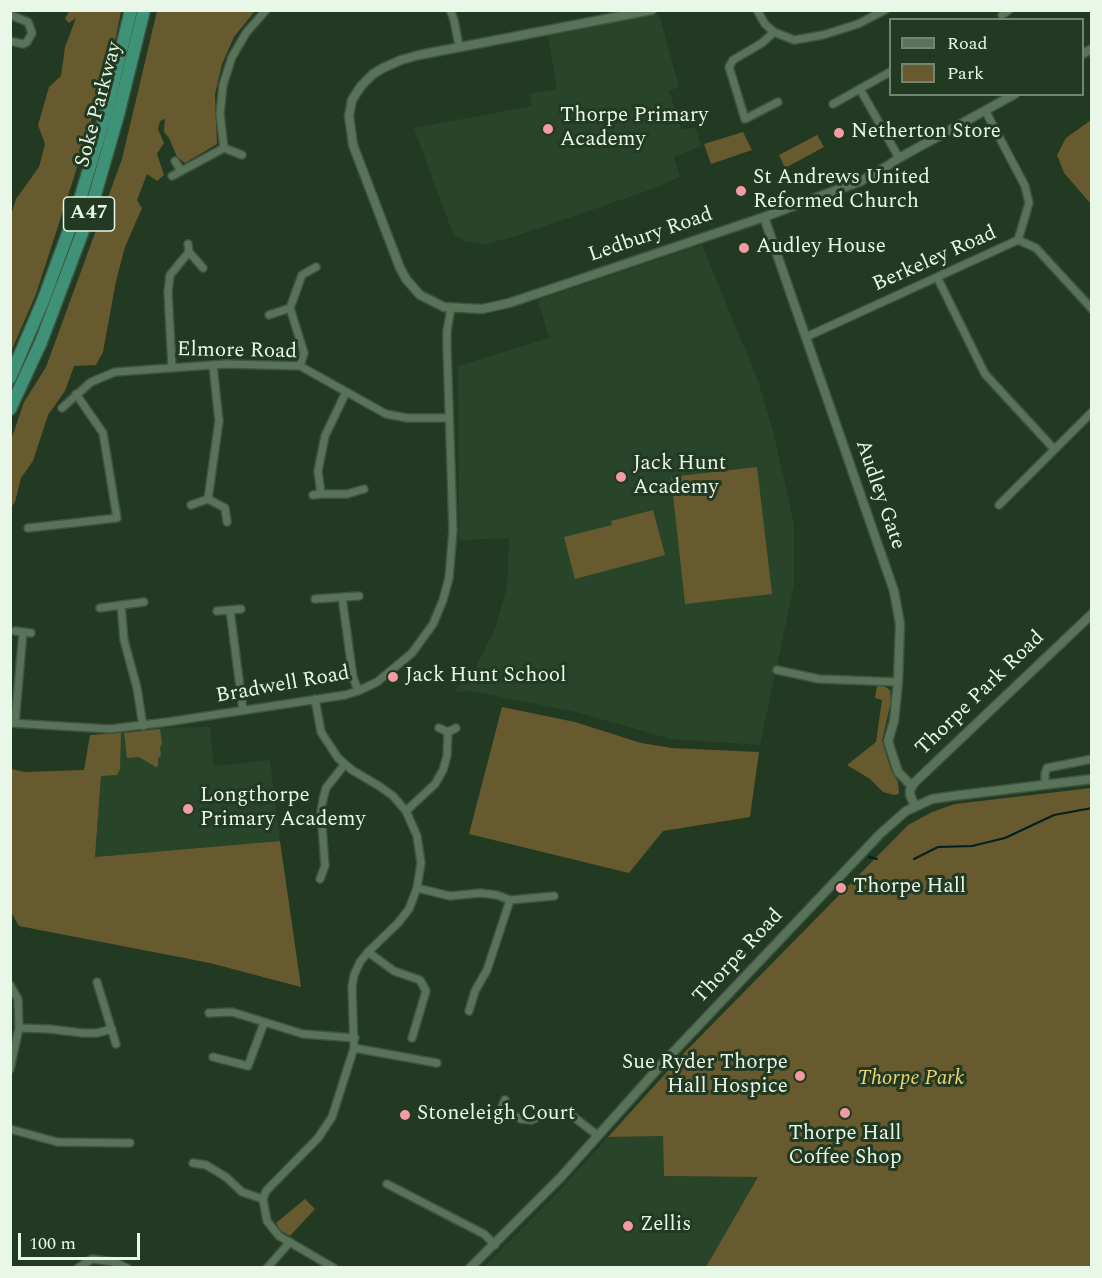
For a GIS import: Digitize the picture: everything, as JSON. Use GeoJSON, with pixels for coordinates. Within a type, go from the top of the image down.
{"type":"FeatureCollection","features":[{"type":"Feature","properties":{"kind":"highway","name":"Soke Parkway"},"geometry":{"type":"LineString","coordinates":[[10,378],[43,301],[78,206],[106,113],[131,10]]}},
{"type":"Feature","properties":{"kind":"highway","name":"Soke Parkway"},"geometry":{"type":"LineString","coordinates":[[10,409],[41,342],[90,212],[121,106],[144,10]]}},
{"type":"Feature","properties":{"kind":"street"},"geometry":{"type":"LineString","coordinates":[[224,148],[220,114],[223,85],[232,57],[246,33],[266,10]]}},
{"type":"Feature","properties":{"kind":"street"},"geometry":{"type":"LineString","coordinates":[[450,10],[459,46]]}},
{"type":"Feature","properties":{"kind":"street"},"geometry":{"type":"LineString","coordinates":[[451,308],[434,303],[420,295],[400,268],[357,157],[350,132],[349,116],[356,93],[373,74],[400,60],[459,46],[652,10]]}},
{"type":"Feature","properties":{"kind":"street"},"geometry":{"type":"LineString","coordinates":[[757,10],[765,24],[774,32],[794,40],[823,35],[858,24],[885,10]]}},
{"type":"Feature","properties":{"kind":"street"},"geometry":{"type":"LineString","coordinates":[[1002,15],[1009,10]]}},
{"type":"Feature","properties":{"kind":"street"},"geometry":{"type":"LineString","coordinates":[[10,15],[28,22],[32,33],[27,42],[23,44],[10,41]]}},
{"type":"Feature","properties":{"kind":"street"},"geometry":{"type":"LineString","coordinates":[[774,32],[733,60],[729,67],[745,119],[778,102]]}},
{"type":"Feature","properties":{"kind":"street"},"geometry":{"type":"LineString","coordinates":[[833,104],[889,73]]}},
{"type":"Feature","properties":{"kind":"street"},"geometry":{"type":"LineString","coordinates":[[860,89],[899,158]]}},
{"type":"Feature","properties":{"kind":"street","name":"Ledbury Road"},"geometry":{"type":"LineString","coordinates":[[451,308],[482,309],[509,303],[764,217],[861,181],[1012,96]]}},
{"type":"Feature","properties":{"kind":"street"},"geometry":{"type":"LineString","coordinates":[[986,112],[1025,186],[1029,202],[1018,240]]}},
{"type":"Feature","properties":{"kind":"street"},"geometry":{"type":"LineString","coordinates":[[172,176],[224,148],[242,155]]}},
{"type":"Feature","properties":{"kind":"street"},"geometry":{"type":"LineString","coordinates":[[175,161],[181,171]]}},
{"type":"Feature","properties":{"kind":"street","name":"Audley Gate"},"geometry":{"type":"LineString","coordinates":[[764,217],[894,591],[900,624],[898,681],[894,721],[888,741],[898,772],[912,786]]}},
{"type":"Feature","properties":{"kind":"street","name":"Berkeley Road"},"geometry":{"type":"LineString","coordinates":[[806,337],[1018,240],[1036,248],[1092,309]]}},
{"type":"Feature","properties":{"kind":"street"},"geometry":{"type":"LineString","coordinates":[[188,244],[189,252],[203,268]]}},
{"type":"Feature","properties":{"kind":"street"},"geometry":{"type":"LineString","coordinates":[[172,367],[168,292],[170,275],[189,252]]}},
{"type":"Feature","properties":{"kind":"street"},"geometry":{"type":"LineString","coordinates":[[300,366],[304,353],[290,308],[302,275],[316,267]]}},
{"type":"Feature","properties":{"kind":"street"},"geometry":{"type":"LineString","coordinates":[[937,277],[985,374],[1054,449]]}},
{"type":"Feature","properties":{"kind":"street"},"geometry":{"type":"LineString","coordinates":[[269,315],[290,308]]}},
{"type":"Feature","properties":{"kind":"street","name":"Bradwell Road"},"geometry":{"type":"LineString","coordinates":[[13,723],[102,729],[143,726],[315,699],[358,691],[385,676],[412,653],[433,624],[449,578],[453,530],[447,339],[451,308]]}},
{"type":"Feature","properties":{"kind":"street","name":"Elmore Road"},"geometry":{"type":"LineString","coordinates":[[62,408],[91,382],[115,372],[226,364],[300,366],[386,414],[407,418],[449,418]]}},
{"type":"Feature","properties":{"kind":"street"},"geometry":{"type":"LineString","coordinates":[[208,499],[219,422],[213,366]]}},
{"type":"Feature","properties":{"kind":"street"},"geometry":{"type":"LineString","coordinates":[[346,392],[325,436],[318,471],[317,494],[347,494],[364,489]]}},
{"type":"Feature","properties":{"kind":"street"},"geometry":{"type":"LineString","coordinates":[[28,528],[117,518],[103,433],[76,394]]}},
{"type":"Feature","properties":{"kind":"street"},"geometry":{"type":"LineString","coordinates":[[999,505],[1092,412]]}},
{"type":"Feature","properties":{"kind":"street"},"geometry":{"type":"LineString","coordinates":[[191,505],[208,499],[225,508],[227,522]]}},
{"type":"Feature","properties":{"kind":"street"},"geometry":{"type":"LineString","coordinates":[[315,599],[359,596]]}},
{"type":"Feature","properties":{"kind":"street"},"geometry":{"type":"LineString","coordinates":[[342,597],[353,677],[358,691]]}},
{"type":"Feature","properties":{"kind":"street"},"geometry":{"type":"LineString","coordinates":[[100,608],[144,602]]}},
{"type":"Feature","properties":{"kind":"street"},"geometry":{"type":"LineString","coordinates":[[121,605],[124,640],[137,688],[143,726]]}},
{"type":"Feature","properties":{"kind":"street"},"geometry":{"type":"LineString","coordinates":[[217,612],[242,609]]}},
{"type":"Feature","properties":{"kind":"street"},"geometry":{"type":"LineString","coordinates":[[230,610],[243,710]]}},
{"type":"Feature","properties":{"kind":"street","name":"Thorpe Park Road"},"geometry":{"type":"LineString","coordinates":[[915,806],[910,795],[912,786],[1092,614]]}},
{"type":"Feature","properties":{"kind":"street"},"geometry":{"type":"LineString","coordinates":[[13,723],[19,632],[31,633]]}},
{"type":"Feature","properties":{"kind":"street"},"geometry":{"type":"LineString","coordinates":[[777,669],[819,679],[898,681]]}},
{"type":"Feature","properties":{"kind":"street"},"geometry":{"type":"LineString","coordinates":[[315,699],[321,732],[328,745],[352,770],[393,796],[406,811],[412,821],[421,863],[417,888],[409,909],[368,952],[354,975],[352,987],[354,1048],[332,1117],[318,1138],[266,1191],[262,1199],[267,1221],[279,1236],[334,1268]]}},
{"type":"Feature","properties":{"kind":"street"},"geometry":{"type":"LineString","coordinates":[[439,728],[448,732]]}},
{"type":"Feature","properties":{"kind":"street"},"geometry":{"type":"LineString","coordinates":[[448,732],[456,728]]}},
{"type":"Feature","properties":{"kind":"street"},"geometry":{"type":"LineString","coordinates":[[406,811],[435,784],[443,770],[447,756],[448,732]]}},
{"type":"Feature","properties":{"kind":"street"},"geometry":{"type":"LineString","coordinates":[[1045,785],[1047,768],[1092,759]]}},
{"type":"Feature","properties":{"kind":"street"},"geometry":{"type":"LineString","coordinates":[[320,879],[325,867],[322,799],[326,788],[345,764]]}},
{"type":"Feature","properties":{"kind":"street","name":"Thorpe Road"},"geometry":{"type":"LineString","coordinates":[[470,1268],[561,1177],[880,834],[900,816],[932,799],[1092,780]]}},
{"type":"Feature","properties":{"kind":"street"},"geometry":{"type":"LineString","coordinates":[[417,888],[450,896],[480,893],[497,895],[510,900],[554,896]]}},
{"type":"Feature","properties":{"kind":"street"},"geometry":{"type":"LineString","coordinates":[[469,1011],[475,991],[487,969],[510,900]]}},
{"type":"Feature","properties":{"kind":"street"},"geometry":{"type":"LineString","coordinates":[[368,952],[394,971],[420,980],[426,991],[412,1038]]}},
{"type":"Feature","properties":{"kind":"street"},"geometry":{"type":"LineString","coordinates":[[97,982],[116,1044]]}},
{"type":"Feature","properties":{"kind":"street"},"geometry":{"type":"LineString","coordinates":[[10,985],[18,999],[19,1028],[10,1069]]}},
{"type":"Feature","properties":{"kind":"street"},"geometry":{"type":"LineString","coordinates":[[209,1013],[232,1012],[303,1034],[355,1038]]}},
{"type":"Feature","properties":{"kind":"street"},"geometry":{"type":"LineString","coordinates":[[213,1057],[248,1066],[264,1023]]}},
{"type":"Feature","properties":{"kind":"street"},"geometry":{"type":"LineString","coordinates":[[19,1028],[83,1033],[97,1033],[112,1029]]}},
{"type":"Feature","properties":{"kind":"street"},"geometry":{"type":"LineString","coordinates":[[354,1048],[438,1063]]}},
{"type":"Feature","properties":{"kind":"street"},"geometry":{"type":"LineString","coordinates":[[497,1119],[505,1100]]}},
{"type":"Feature","properties":{"kind":"street"},"geometry":{"type":"LineString","coordinates":[[501,1110],[521,1119],[531,1120],[560,1111],[570,1114],[597,1136]]}},
{"type":"Feature","properties":{"kind":"street"},"geometry":{"type":"LineString","coordinates":[[10,1129],[57,1142],[130,1143]]}},
{"type":"Feature","properties":{"kind":"street"},"geometry":{"type":"LineString","coordinates":[[193,1163],[206,1165],[226,1177],[242,1192],[262,1199]]}},
{"type":"Feature","properties":{"kind":"street"},"geometry":{"type":"LineString","coordinates":[[387,1184],[484,1234],[495,1245]]}},
{"type":"Feature","properties":{"kind":"street"},"geometry":{"type":"LineString","coordinates":[[267,1268],[290,1242]]}},
{"type":"Feature","properties":{"kind":"street"},"geometry":{"type":"LineString","coordinates":[[78,1268],[92,1259],[114,1262],[127,1268]]}},
{"type":"Feature","properties":{"kind":"shaded area","name":"Thorpe Primary Academy"},"geometry":{"type":"Polygon","coordinates":[[[659,14],[679,87],[669,91],[682,130],[695,127],[701,146],[674,157],[680,177],[658,187],[510,238],[485,244],[464,241],[453,234],[414,128],[532,106],[529,94],[557,89],[548,36],[659,14]]]}},
{"type":"Feature","properties":{"kind":"shaded area","name":"Jack Hunt Academy"},"geometry":{"type":"Polygon","coordinates":[[[702,245],[758,381],[773,431],[794,523],[794,585],[760,745],[671,739],[576,712],[472,691],[453,692],[472,675],[495,629],[507,586],[509,538],[459,540],[458,366],[549,338],[538,300],[702,245]]]}},
{"type":"Feature","properties":{"kind":"shaded area","name":"Longthorpe Primary Academy"},"geometry":{"type":"Polygon","coordinates":[[[210,727],[214,766],[270,760],[280,841],[95,857],[104,734],[160,728],[210,727]]]}},
{"type":"Feature","properties":{"kind":"shaded area"},"geometry":{"type":"Polygon","coordinates":[[[663,1136],[664,1176],[759,1177],[706,1267],[485,1266],[559,1191],[608,1137],[663,1136]]]}},
{"type":"Feature","properties":{"kind":"green space"},"geometry":{"type":"Polygon","coordinates":[[[69,11],[121,11],[116,37],[74,177],[36,294],[11,352],[11,215],[16,199],[39,167],[45,144],[38,125],[49,87],[61,76],[65,47],[76,18],[69,23],[65,19],[69,11]]]}},
{"type":"Feature","properties":{"kind":"green space"},"geometry":{"type":"Polygon","coordinates":[[[157,11],[255,11],[234,37],[222,64],[215,94],[217,144],[185,163],[177,157],[164,132],[165,119],[160,121],[158,129],[164,143],[157,154],[164,175],[157,181],[147,174],[137,200],[142,208],[125,247],[116,281],[103,352],[96,365],[74,366],[65,391],[48,415],[33,461],[21,478],[15,502],[11,507],[11,440],[24,402],[46,367],[122,159],[157,11]]]}},
{"type":"Feature","properties":{"kind":"green space"},"geometry":{"type":"Polygon","coordinates":[[[1091,120],[1091,204],[1064,173],[1057,155],[1066,138],[1091,120]]]}},
{"type":"Feature","properties":{"kind":"green space"},"geometry":{"type":"Polygon","coordinates":[[[743,132],[752,150],[711,164],[704,144],[743,132]]]}},
{"type":"Feature","properties":{"kind":"green space"},"geometry":{"type":"Polygon","coordinates":[[[817,135],[824,147],[785,168],[779,155],[817,135]]]}},
{"type":"Feature","properties":{"kind":"green space"},"geometry":{"type":"Polygon","coordinates":[[[757,467],[772,594],[685,604],[671,477],[757,467]]]}},
{"type":"Feature","properties":{"kind":"green space"},"geometry":{"type":"Polygon","coordinates":[[[653,510],[665,555],[575,579],[564,537],[612,525],[611,521],[653,510]]]}},
{"type":"Feature","properties":{"kind":"green space"},"geometry":{"type":"Polygon","coordinates":[[[877,686],[884,686],[890,690],[891,701],[882,741],[891,770],[898,782],[899,794],[894,795],[883,792],[870,779],[847,765],[876,742],[882,700],[875,698],[877,686]]]}},
{"type":"Feature","properties":{"kind":"green space"},"geometry":{"type":"Polygon","coordinates":[[[502,707],[575,722],[641,743],[672,748],[759,752],[750,817],[663,831],[629,873],[469,834],[502,707]]]}},
{"type":"Feature","properties":{"kind":"green space"},"geometry":{"type":"Polygon","coordinates":[[[160,729],[162,744],[158,766],[139,757],[127,758],[124,733],[160,729]]]}},
{"type":"Feature","properties":{"kind":"green space"},"geometry":{"type":"Polygon","coordinates":[[[121,733],[120,769],[117,775],[101,776],[95,857],[280,841],[301,987],[210,963],[19,926],[11,912],[11,769],[25,772],[84,770],[90,735],[121,733]]]}},
{"type":"Feature","properties":{"kind":"green space","name":"Thorpe Park"},"geometry":{"type":"Polygon","coordinates":[[[1091,788],[1091,1267],[706,1267],[758,1177],[664,1176],[663,1136],[608,1137],[685,1052],[908,825],[932,812],[955,804],[1091,788]]]}},
{"type":"Feature","properties":{"kind":"green space"},"geometry":{"type":"Polygon","coordinates":[[[305,1199],[315,1209],[290,1236],[281,1231],[276,1223],[305,1199]]]}},
{"type":"Feature","properties":{"kind":"waterway"},"geometry":{"type":"LineString","coordinates":[[914,859],[938,847],[972,846],[1005,838],[1054,815],[1092,808]]}},
{"type":"Feature","properties":{"kind":"waterway"},"geometry":{"type":"LineString","coordinates":[[869,857],[877,859]]}},
{"type":"Feature","properties":{"kind":"place","name":"Thorpe Primary Academy"},"geometry":{"type":"Point","coordinates":[548,129]}},
{"type":"Feature","properties":{"kind":"place","name":"Netherton Store"},"geometry":{"type":"Point","coordinates":[839,133]}},
{"type":"Feature","properties":{"kind":"place","name":"St Andrews United Reformed Church"},"geometry":{"type":"Point","coordinates":[741,191]}},
{"type":"Feature","properties":{"kind":"place","name":"Audley House"},"geometry":{"type":"Point","coordinates":[744,248]}},
{"type":"Feature","properties":{"kind":"place","name":"Jack Hunt Academy"},"geometry":{"type":"Point","coordinates":[621,477]}},
{"type":"Feature","properties":{"kind":"place","name":"Jack Hunt School"},"geometry":{"type":"Point","coordinates":[393,677]}},
{"type":"Feature","properties":{"kind":"place","name":"Longthorpe Primary Academy"},"geometry":{"type":"Point","coordinates":[188,809]}},
{"type":"Feature","properties":{"kind":"place","name":"Thorpe Hall"},"geometry":{"type":"Point","coordinates":[841,888]}},
{"type":"Feature","properties":{"kind":"place","name":"Sue Ryder Thorpe Hall Hospice"},"geometry":{"type":"Point","coordinates":[800,1076]}},
{"type":"Feature","properties":{"kind":"place","name":"Thorpe Hall Coffee Shop"},"geometry":{"type":"Point","coordinates":[845,1113]}},
{"type":"Feature","properties":{"kind":"place","name":"Stoneleigh Court"},"geometry":{"type":"Point","coordinates":[405,1115]}},
{"type":"Feature","properties":{"kind":"place","name":"Zellis"},"geometry":{"type":"Point","coordinates":[628,1226]}}]}
